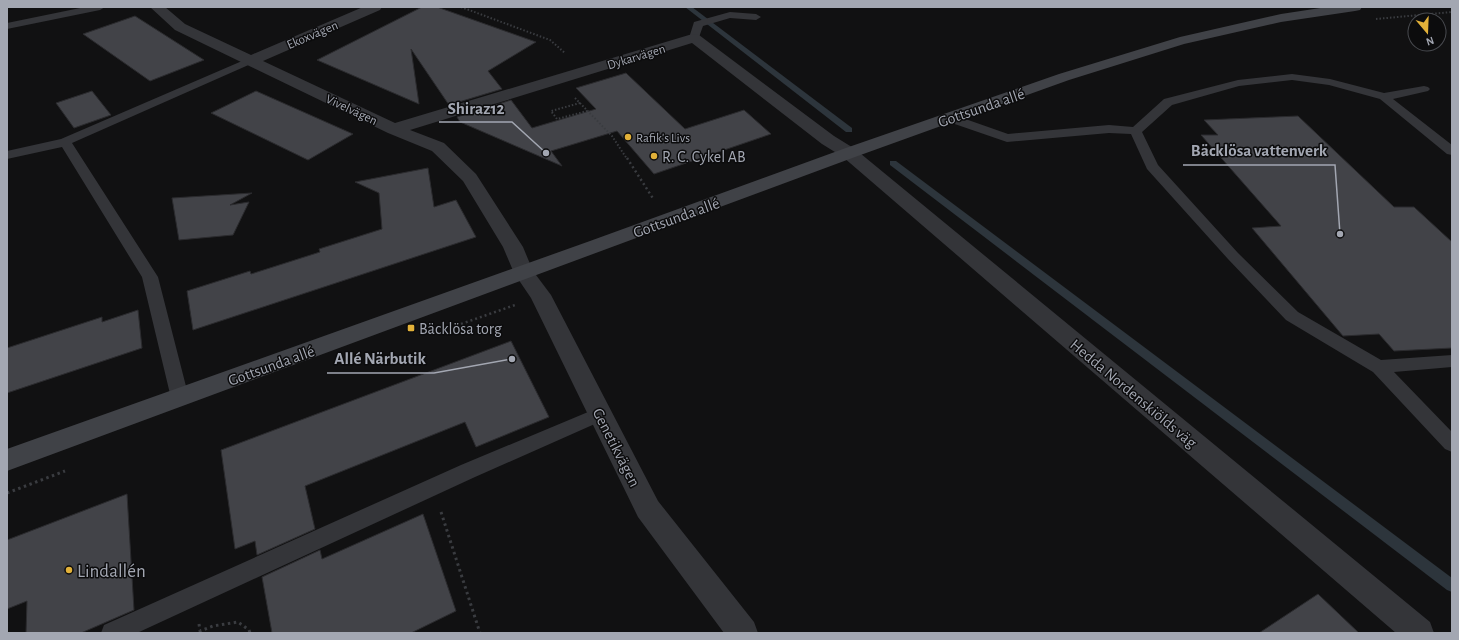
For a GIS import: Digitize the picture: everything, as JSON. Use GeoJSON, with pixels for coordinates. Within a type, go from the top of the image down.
{"type":"FeatureCollection","features":[{"type":"Feature","properties":{"kind":"street","name":"Vivelvägen"},"geometry":{"type":"LineString","coordinates":[[157,7],[180,27],[394,129],[438,147],[470,178],[513,247]]}},
{"type":"Feature","properties":{"kind":"street","name":"Ekoxvägen"},"geometry":{"type":"LineString","coordinates":[[249,61],[375,7]]}},
{"type":"Feature","properties":{"kind":"street","name":"Gottsunda allé"},"geometry":{"type":"LineString","coordinates":[[7,460],[524,273],[849,153],[1064,78],[1180,41],[1281,18],[1355,7]]}},
{"type":"Feature","properties":{"kind":"street","name":"Dykarvägen"},"geometry":{"type":"LineString","coordinates":[[394,129],[586,71],[696,31]]}},
{"type":"Feature","properties":{"kind":"street"},"geometry":{"type":"LineString","coordinates":[[696,31],[828,140],[849,153]]}},
{"type":"Feature","properties":{"kind":"street","name":"Hedda Nordenskiölds väg"},"geometry":{"type":"LineString","coordinates":[[849,153],[1419,633]]}},
{"type":"Feature","properties":{"kind":"street","name":"Genetikvägen"},"geometry":{"type":"LineString","coordinates":[[513,247],[524,273],[540,295],[648,509],[743,633]]}},
{"type":"Feature","properties":{"kind":"lane"},"geometry":{"type":"LineString","coordinates":[[7,26],[100,7]]}},
{"type":"Feature","properties":{"kind":"lane"},"geometry":{"type":"LineString","coordinates":[[696,31],[713,20],[730,15],[756,17]]}},
{"type":"Feature","properties":{"kind":"lane"},"geometry":{"type":"LineString","coordinates":[[7,155],[65,142],[249,61]]}},
{"type":"Feature","properties":{"kind":"lane"},"geometry":{"type":"LineString","coordinates":[[950,118],[1007,138],[1109,129],[1136,131],[1168,102],[1238,83],[1292,76],[1330,82],[1384,97],[1452,151]]}},
{"type":"Feature","properties":{"kind":"lane"},"geometry":{"type":"LineString","coordinates":[[1384,97],[1424,89]]}},
{"type":"Feature","properties":{"kind":"lane"},"geometry":{"type":"LineString","coordinates":[[1136,131],[1152,166],[1233,256],[1292,316],[1379,367],[1452,444]]}},
{"type":"Feature","properties":{"kind":"lane"},"geometry":{"type":"LineString","coordinates":[[65,142],[150,277],[180,398]]}},
{"type":"Feature","properties":{"kind":"lane"},"geometry":{"type":"LineString","coordinates":[[1379,367],[1452,361]]}},
{"type":"Feature","properties":{"kind":"lane"},"geometry":{"type":"LineString","coordinates":[[112,633],[433,487],[600,414]]}},
{"type":"Feature","properties":{"kind":"path"},"geometry":{"type":"LineString","coordinates":[[461,7],[550,40],[586,71]]}},
{"type":"Feature","properties":{"kind":"path"},"geometry":{"type":"LineString","coordinates":[[1376,19],[1452,12]]}},
{"type":"Feature","properties":{"kind":"path"},"geometry":{"type":"LineString","coordinates":[[587,111],[557,119],[551,111],[580,103],[612,136],[654,200]]}},
{"type":"Feature","properties":{"kind":"path"},"geometry":{"type":"LineString","coordinates":[[458,325],[540,295]]}},
{"type":"Feature","properties":{"kind":"path"},"geometry":{"type":"LineString","coordinates":[[7,493],[66,470]]}},
{"type":"Feature","properties":{"kind":"path"},"geometry":{"type":"LineString","coordinates":[[433,487],[480,633]]}},
{"type":"Feature","properties":{"kind":"path"},"geometry":{"type":"LineString","coordinates":[[194,596],[200,632],[213,626],[238,622],[249,630],[250,633]]}},
{"type":"Feature","properties":{"kind":"building"},"geometry":{"type":"Polygon","coordinates":[[[422,7],[437,7],[536,42],[488,71],[502,89],[449,105],[411,49],[419,104],[317,60],[422,7]]]}},
{"type":"Feature","properties":{"kind":"building"},"geometry":{"type":"Polygon","coordinates":[[[135,16],[204,60],[150,81],[83,34],[135,16]]]}},
{"type":"Feature","properties":{"kind":"building"},"geometry":{"type":"Polygon","coordinates":[[[626,73],[685,129],[744,110],[771,134],[654,174],[617,131],[551,151],[562,166],[460,122],[457,117],[511,100],[532,128],[596,109],[576,88],[626,73]]]}},
{"type":"Feature","properties":{"kind":"building"},"geometry":{"type":"Polygon","coordinates":[[[92,91],[111,115],[74,128],[56,103],[92,91]]]}},
{"type":"Feature","properties":{"kind":"building"},"geometry":{"type":"Polygon","coordinates":[[[256,91],[353,134],[308,160],[211,113],[256,91]]]}},
{"type":"Feature","properties":{"kind":"building"},"geometry":{"type":"Polygon","coordinates":[[[1298,116],[1394,207],[1414,207],[1452,242],[1452,348],[1394,351],[1379,334],[1343,336],[1252,228],[1281,226],[1201,135],[1218,135],[1204,120],[1298,116]]]}},
{"type":"Feature","properties":{"kind":"building"},"geometry":{"type":"Polygon","coordinates":[[[428,168],[434,207],[456,200],[476,237],[193,330],[187,291],[250,271],[251,274],[320,252],[319,249],[382,229],[379,193],[355,182],[428,168]]]}},
{"type":"Feature","properties":{"kind":"building"},"geometry":{"type":"Polygon","coordinates":[[[252,193],[230,205],[249,202],[233,235],[179,240],[172,198],[252,193]]]}},
{"type":"Feature","properties":{"kind":"building"},"geometry":{"type":"Polygon","coordinates":[[[138,310],[142,348],[7,393],[7,348],[102,317],[102,322],[138,310]]]}},
{"type":"Feature","properties":{"kind":"building"},"geometry":{"type":"Polygon","coordinates":[[[511,341],[549,417],[476,447],[465,422],[305,486],[315,529],[257,555],[255,541],[235,549],[221,450],[511,341]]]}},
{"type":"Feature","properties":{"kind":"building","name":"Lindallén"},"geometry":{"type":"Polygon","coordinates":[[[127,494],[134,610],[81,633],[26,633],[27,601],[7,609],[7,540],[127,494]]]}},
{"type":"Feature","properties":{"kind":"building"},"geometry":{"type":"Polygon","coordinates":[[[423,514],[456,611],[411,633],[272,633],[262,577],[320,550],[322,559],[423,514]]]}},
{"type":"Feature","properties":{"kind":"building"},"geometry":{"type":"Polygon","coordinates":[[[1318,594],[1359,633],[1259,633],[1318,594]]]}},
{"type":"Feature","properties":{"kind":"waterway"},"geometry":{"type":"LineString","coordinates":[[688,7],[849,130]]}},
{"type":"Feature","properties":{"kind":"waterway"},"geometry":{"type":"LineString","coordinates":[[893,163],[1452,586]]}},
{"type":"Feature","properties":{"kind":"place","name":"Rafik's Livs"},"geometry":{"type":"Point","coordinates":[628,137]}},
{"type":"Feature","properties":{"kind":"place","name":"Shiraz12"},"geometry":{"type":"Point","coordinates":[546,153]}},
{"type":"Feature","properties":{"kind":"place","name":"R. C. Cykel AB"},"geometry":{"type":"Point","coordinates":[654,156]}},
{"type":"Feature","properties":{"kind":"place","name":"Bäcklösa vattenverk"},"geometry":{"type":"Point","coordinates":[1340,234]}},
{"type":"Feature","properties":{"kind":"place","name":"Bäcklösa torg"},"geometry":{"type":"Point","coordinates":[411,328]}},
{"type":"Feature","properties":{"kind":"place","name":"Allé Närbutik"},"geometry":{"type":"Point","coordinates":[512,359]}},
{"type":"Feature","properties":{"kind":"place","name":"Lindallén"},"geometry":{"type":"Point","coordinates":[69,570]}}]}
